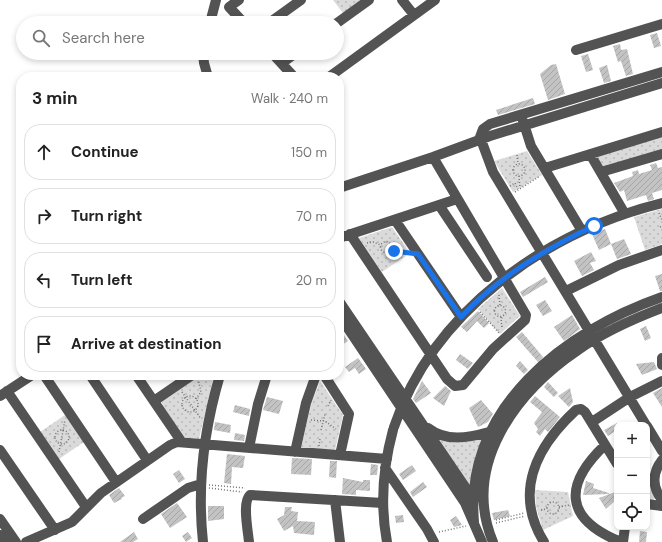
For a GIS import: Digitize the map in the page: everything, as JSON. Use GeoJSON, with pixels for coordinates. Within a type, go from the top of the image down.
{"type":"FeatureCollection","features":[{"type":"Feature","properties":{"kind":"street"},"geometry":{"type":"LineString","coordinates":[[212,16],[216,0]]}},
{"type":"Feature","properties":{"kind":"street"},"geometry":{"type":"LineString","coordinates":[[238,16],[230,7],[239,0]]}},
{"type":"Feature","properties":{"kind":"street"},"geometry":{"type":"LineString","coordinates":[[279,16],[302,0]]}},
{"type":"Feature","properties":{"kind":"street"},"geometry":{"type":"LineString","coordinates":[[344,18],[370,0]]}},
{"type":"Feature","properties":{"kind":"street"},"geometry":{"type":"LineString","coordinates":[[402,0],[414,16]]}},
{"type":"Feature","properties":{"kind":"street"},"geometry":{"type":"LineString","coordinates":[[336,72],[435,0]]}},
{"type":"Feature","properties":{"kind":"street"},"geometry":{"type":"LineString","coordinates":[[576,50],[662,24]]}},
{"type":"Feature","properties":{"kind":"street"},"geometry":{"type":"LineString","coordinates":[[204,60],[207,72]]}},
{"type":"Feature","properties":{"kind":"street"},"geometry":{"type":"LineString","coordinates":[[279,60],[290,72]]}},
{"type":"Feature","properties":{"kind":"street"},"geometry":{"type":"LineString","coordinates":[[282,63],[286,60]]}},
{"type":"Feature","properties":{"kind":"street"},"geometry":{"type":"LineString","coordinates":[[645,422],[489,164],[480,139],[481,131],[485,127],[662,72]]}},
{"type":"Feature","properties":{"kind":"street"},"geometry":{"type":"LineString","coordinates":[[344,186],[434,157],[480,139],[662,83]]}},
{"type":"Feature","properties":{"kind":"street"},"geometry":{"type":"LineString","coordinates":[[521,115],[531,146],[582,232]]}},
{"type":"Feature","properties":{"kind":"street"},"geometry":{"type":"LineString","coordinates":[[546,170],[590,154],[662,132]]}},
{"type":"Feature","properties":{"kind":"street"},"geometry":{"type":"LineString","coordinates":[[590,154],[624,214]]}},
{"type":"Feature","properties":{"kind":"street"},"geometry":{"type":"LineString","coordinates":[[601,172],[662,154]]}},
{"type":"Feature","properties":{"kind":"street"},"geometry":{"type":"LineString","coordinates":[[350,234],[452,385],[460,386],[466,383],[493,349],[523,323],[526,317],[525,312],[457,199],[434,157]]}},
{"type":"Feature","properties":{"kind":"street"},"geometry":{"type":"LineString","coordinates":[[344,236],[457,199]]}},
{"type":"Feature","properties":{"kind":"street"},"geometry":{"type":"LineString","coordinates":[[387,542],[383,503],[386,464],[393,429],[403,402],[431,355],[461,317],[473,304],[505,278],[542,252],[582,232],[624,214],[662,202]]}},
{"type":"Feature","properties":{"kind":"street"},"geometry":{"type":"LineString","coordinates":[[439,205],[487,277]]}},
{"type":"Feature","properties":{"kind":"street"},"geometry":{"type":"LineString","coordinates":[[395,220],[461,317]]}},
{"type":"Feature","properties":{"kind":"street"},"geometry":{"type":"LineString","coordinates":[[566,292],[619,265],[662,250]]}},
{"type":"Feature","properties":{"kind":"street"},"geometry":{"type":"LineString","coordinates":[[474,523],[478,496],[478,465],[510,400],[536,371],[556,354],[592,335],[623,314],[662,297]]}},
{"type":"Feature","properties":{"kind":"street"},"geometry":{"type":"LineString","coordinates":[[592,335],[662,308]]}},
{"type":"Feature","properties":{"kind":"street"},"geometry":{"type":"LineString","coordinates":[[344,309],[462,498],[482,542]]}},
{"type":"Feature","properties":{"kind":"street"},"geometry":{"type":"LineString","coordinates":[[344,322],[403,402],[423,424],[478,496],[490,520],[493,542]]}},
{"type":"Feature","properties":{"kind":"street"},"geometry":{"type":"LineString","coordinates":[[662,358],[662,365]]}},
{"type":"Feature","properties":{"kind":"street"},"geometry":{"type":"LineString","coordinates":[[25,380],[4,394],[57,464],[86,506]]}},
{"type":"Feature","properties":{"kind":"street"},"geometry":{"type":"LineString","coordinates":[[47,380],[116,482]]}},
{"type":"Feature","properties":{"kind":"street"},"geometry":{"type":"LineString","coordinates":[[93,380],[147,460]]}},
{"type":"Feature","properties":{"kind":"street"},"geometry":{"type":"LineString","coordinates":[[139,380],[181,441]]}},
{"type":"Feature","properties":{"kind":"street"},"geometry":{"type":"LineString","coordinates":[[154,401],[186,380]]}},
{"type":"Feature","properties":{"kind":"street"},"geometry":{"type":"LineString","coordinates":[[203,542],[201,519],[201,484],[205,444],[219,380]]}},
{"type":"Feature","properties":{"kind":"street"},"geometry":{"type":"LineString","coordinates":[[249,448],[257,410],[266,380]]}},
{"type":"Feature","properties":{"kind":"street"},"geometry":{"type":"LineString","coordinates":[[296,452],[301,421],[314,380]]}},
{"type":"Feature","properties":{"kind":"street"},"geometry":{"type":"LineString","coordinates":[[327,380],[349,412],[340,455]]}},
{"type":"Feature","properties":{"kind":"street"},"geometry":{"type":"LineString","coordinates":[[592,422],[630,397],[662,381]]}},
{"type":"Feature","properties":{"kind":"street"},"geometry":{"type":"LineString","coordinates":[[544,542],[531,512],[529,487],[532,473],[537,459],[576,410],[583,409],[614,459]]}},
{"type":"Feature","properties":{"kind":"street"},"geometry":{"type":"LineString","coordinates":[[423,424],[434,432],[450,438],[494,434]]}},
{"type":"Feature","properties":{"kind":"street"},"geometry":{"type":"LineString","coordinates":[[650,431],[662,451]]}},
{"type":"Feature","properties":{"kind":"street"},"geometry":{"type":"LineString","coordinates":[[26,542],[72,522],[86,506],[116,482],[170,445],[181,441],[340,455],[386,464],[434,542]]}},
{"type":"Feature","properties":{"kind":"street"},"geometry":{"type":"LineString","coordinates":[[605,445],[590,461],[579,479],[575,490],[576,503],[581,516],[589,525],[622,542],[624,530]]}},
{"type":"Feature","properties":{"kind":"street"},"geometry":{"type":"LineString","coordinates":[[0,450],[55,530]]}},
{"type":"Feature","properties":{"kind":"street"},"geometry":{"type":"LineString","coordinates":[[650,467],[662,460]]}},
{"type":"Feature","properties":{"kind":"street"},"geometry":{"type":"LineString","coordinates":[[662,460],[657,468],[654,478],[656,489],[662,500]]}},
{"type":"Feature","properties":{"kind":"street"},"geometry":{"type":"LineString","coordinates":[[143,519],[188,488],[201,484]]}},
{"type":"Feature","properties":{"kind":"street"},"geometry":{"type":"LineString","coordinates":[[249,542],[246,502],[248,496],[255,494],[383,503]]}},
{"type":"Feature","properties":{"kind":"street"},"geometry":{"type":"LineString","coordinates":[[462,498],[478,496]]}},
{"type":"Feature","properties":{"kind":"street"},"geometry":{"type":"LineString","coordinates":[[336,500],[340,542]]}},
{"type":"Feature","properties":{"kind":"street"},"geometry":{"type":"LineString","coordinates":[[650,504],[662,506]]}},
{"type":"Feature","properties":{"kind":"street"},"geometry":{"type":"LineString","coordinates":[[0,519],[16,542]]}},
{"type":"Feature","properties":{"kind":"street"},"geometry":{"type":"LineString","coordinates":[[0,535],[5,542]]}},
{"type":"Feature","properties":{"kind":"path"},"geometry":{"type":"LineString","coordinates":[[517,155],[518,164]]}},
{"type":"Feature","properties":{"kind":"path"},"geometry":{"type":"LineString","coordinates":[[518,164],[523,166],[525,170],[523,174],[519,176]]}},
{"type":"Feature","properties":{"kind":"path"},"geometry":{"type":"LineString","coordinates":[[518,164],[514,166],[513,171],[515,175],[519,176]]}},
{"type":"Feature","properties":{"kind":"path"},"geometry":{"type":"LineString","coordinates":[[508,196],[546,170]]}},
{"type":"Feature","properties":{"kind":"path"},"geometry":{"type":"LineString","coordinates":[[519,176],[520,188]]}},
{"type":"Feature","properties":{"kind":"path"},"geometry":{"type":"LineString","coordinates":[[359,247],[370,242],[380,245],[383,242],[388,242],[391,246],[391,250]]}},
{"type":"Feature","properties":{"kind":"path"},"geometry":{"type":"LineString","coordinates":[[380,245],[380,249],[383,253],[391,250],[418,254]]}},
{"type":"Feature","properties":{"kind":"path"},"geometry":{"type":"LineString","coordinates":[[473,304],[502,337],[500,317],[497,316],[494,311],[496,307],[500,305],[503,306],[506,311],[504,315],[500,317]]}},
{"type":"Feature","properties":{"kind":"path"},"geometry":{"type":"LineString","coordinates":[[195,410],[198,404],[196,399],[201,389],[196,380]]}},
{"type":"Feature","properties":{"kind":"path"},"geometry":{"type":"LineString","coordinates":[[177,385],[208,428]]}},
{"type":"Feature","properties":{"kind":"path"},"geometry":{"type":"LineString","coordinates":[[186,398],[193,397],[196,399]]}},
{"type":"Feature","properties":{"kind":"path"},"geometry":{"type":"LineString","coordinates":[[186,398],[183,402],[184,407],[188,411],[195,410]]}},
{"type":"Feature","properties":{"kind":"path"},"geometry":{"type":"LineString","coordinates":[[57,464],[67,409]]}},
{"type":"Feature","properties":{"kind":"path"},"geometry":{"type":"LineString","coordinates":[[321,430],[325,414]]}},
{"type":"Feature","properties":{"kind":"path"},"geometry":{"type":"LineString","coordinates":[[301,421],[313,419],[323,420],[332,426],[344,438]]}},
{"type":"Feature","properties":{"kind":"path"},"geometry":{"type":"LineString","coordinates":[[63,430],[68,433],[69,438],[66,443],[60,444],[56,441],[54,436],[58,431],[63,430]]}},
{"type":"Feature","properties":{"kind":"path"},"geometry":{"type":"LineString","coordinates":[[246,502],[242,502],[242,491],[207,488],[207,485],[256,489],[255,494]]}},
{"type":"Feature","properties":{"kind":"path"},"geometry":{"type":"LineString","coordinates":[[547,509],[548,505],[552,502],[556,503],[559,507]]}},
{"type":"Feature","properties":{"kind":"path"},"geometry":{"type":"LineString","coordinates":[[559,507],[576,503]]}},
{"type":"Feature","properties":{"kind":"path"},"geometry":{"type":"LineString","coordinates":[[547,509],[550,513],[554,514],[558,511],[559,507]]}},
{"type":"Feature","properties":{"kind":"path"},"geometry":{"type":"LineString","coordinates":[[531,512],[547,509]]}},
{"type":"Feature","properties":{"kind":"path"},"geometry":{"type":"LineString","coordinates":[[525,513],[526,516],[493,524],[490,520],[525,513]]}},
{"type":"Feature","properties":{"kind":"path"},"geometry":{"type":"LineString","coordinates":[[429,532],[435,529],[437,532],[474,523]]}},
{"type":"Feature","properties":{"kind":"green space"},"geometry":{"type":"Polygon","coordinates":[[[333,0],[362,0],[343,13],[333,0]]]}},
{"type":"Feature","properties":{"kind":"green space"},"geometry":{"type":"Polygon","coordinates":[[[662,135],[662,152],[602,169],[594,155],[662,135]]]}},
{"type":"Feature","properties":{"kind":"green space"},"geometry":{"type":"Polygon","coordinates":[[[527,151],[542,175],[513,192],[494,161],[527,151]]]}},
{"type":"Feature","properties":{"kind":"green space"},"geometry":{"type":"Polygon","coordinates":[[[662,209],[662,244],[645,250],[634,217],[662,209]]]}},
{"type":"Feature","properties":{"kind":"green space"},"geometry":{"type":"Polygon","coordinates":[[[392,227],[410,253],[382,272],[359,238],[392,227]]]}},
{"type":"Feature","properties":{"kind":"green space"},"geometry":{"type":"Polygon","coordinates":[[[502,288],[520,316],[500,334],[478,309],[502,288]]]}},
{"type":"Feature","properties":{"kind":"green space"},"geometry":{"type":"Polygon","coordinates":[[[193,380],[213,380],[199,439],[184,437],[163,406],[162,402],[193,380]]]}},
{"type":"Feature","properties":{"kind":"green space"},"geometry":{"type":"Polygon","coordinates":[[[320,381],[343,415],[335,450],[301,448],[311,405],[320,381]]]}},
{"type":"Feature","properties":{"kind":"green space"},"geometry":{"type":"Polygon","coordinates":[[[65,415],[84,442],[59,459],[40,432],[65,415]]]}},
{"type":"Feature","properties":{"kind":"green space"},"geometry":{"type":"Polygon","coordinates":[[[482,438],[475,458],[470,487],[439,439],[457,443],[482,438]]]}},
{"type":"Feature","properties":{"kind":"green space"},"geometry":{"type":"Polygon","coordinates":[[[650,475],[655,498],[650,500],[650,475]]]}},
{"type":"Feature","properties":{"kind":"green space"},"geometry":{"type":"Polygon","coordinates":[[[535,490],[568,492],[573,516],[543,530],[536,507],[535,490]]]}},
{"type":"Feature","properties":{"kind":"building"},"geometry":{"type":"Polygon","coordinates":[[[657,33],[661,46],[654,48],[650,35],[657,33]]]}},
{"type":"Feature","properties":{"kind":"building"},"geometry":{"type":"Polygon","coordinates":[[[620,44],[621,50],[627,49],[633,74],[626,76],[621,61],[618,62],[613,46],[620,44]]]}},
{"type":"Feature","properties":{"kind":"building"},"geometry":{"type":"Polygon","coordinates":[[[588,54],[593,70],[586,72],[581,56],[588,54]]]}},
{"type":"Feature","properties":{"kind":"building"},"geometry":{"type":"Polygon","coordinates":[[[556,64],[565,94],[548,100],[540,74],[551,65],[556,64]]]}},
{"type":"Feature","properties":{"kind":"building"},"geometry":{"type":"Polygon","coordinates":[[[607,65],[611,81],[604,83],[599,68],[607,65]]]}},
{"type":"Feature","properties":{"kind":"building"},"geometry":{"type":"Polygon","coordinates":[[[533,98],[535,104],[498,115],[496,110],[533,98]]]}},
{"type":"Feature","properties":{"kind":"building"},"geometry":{"type":"Polygon","coordinates":[[[656,163],[658,168],[662,167],[662,190],[652,193],[654,199],[648,201],[646,195],[627,201],[624,190],[620,192],[614,183],[633,176],[632,172],[638,170],[639,174],[652,170],[650,165],[656,163]]]}},
{"type":"Feature","properties":{"kind":"building"},"geometry":{"type":"Polygon","coordinates":[[[605,229],[611,244],[599,250],[592,234],[605,229]]]}},
{"type":"Feature","properties":{"kind":"building"},"geometry":{"type":"Polygon","coordinates":[[[624,239],[631,254],[617,259],[611,244],[624,239]]]}},
{"type":"Feature","properties":{"kind":"building"},"geometry":{"type":"Polygon","coordinates":[[[591,252],[596,261],[590,263],[594,270],[582,276],[574,261],[591,252]]]}},
{"type":"Feature","properties":{"kind":"building"},"geometry":{"type":"Polygon","coordinates":[[[662,274],[662,291],[660,291],[655,276],[662,274]]]}},
{"type":"Feature","properties":{"kind":"building"},"geometry":{"type":"Polygon","coordinates":[[[545,277],[548,282],[523,297],[520,292],[545,277]]]}},
{"type":"Feature","properties":{"kind":"building"},"geometry":{"type":"Polygon","coordinates":[[[545,300],[552,311],[543,316],[536,305],[545,300]]]}},
{"type":"Feature","properties":{"kind":"building"},"geometry":{"type":"Polygon","coordinates":[[[478,311],[489,323],[484,328],[477,321],[467,332],[461,327],[478,311]]]}},
{"type":"Feature","properties":{"kind":"building"},"geometry":{"type":"Polygon","coordinates":[[[572,315],[580,329],[564,341],[554,327],[572,315]]]}},
{"type":"Feature","properties":{"kind":"building"},"geometry":{"type":"Polygon","coordinates":[[[646,326],[651,338],[645,341],[640,329],[646,326]]]}},
{"type":"Feature","properties":{"kind":"building"},"geometry":{"type":"Polygon","coordinates":[[[522,332],[543,357],[538,362],[516,337],[522,332]]]}},
{"type":"Feature","properties":{"kind":"building"},"geometry":{"type":"Polygon","coordinates":[[[344,335],[348,341],[344,344],[344,335]]]}},
{"type":"Feature","properties":{"kind":"building"},"geometry":{"type":"Polygon","coordinates":[[[460,354],[473,363],[468,369],[456,360],[460,354]]]}},
{"type":"Feature","properties":{"kind":"building"},"geometry":{"type":"Polygon","coordinates":[[[358,358],[366,369],[359,374],[355,368],[349,372],[345,367],[358,358]]]}},
{"type":"Feature","properties":{"kind":"building"},"geometry":{"type":"Polygon","coordinates":[[[520,361],[528,370],[524,374],[516,366],[520,361]]]}},
{"type":"Feature","properties":{"kind":"building"},"geometry":{"type":"Polygon","coordinates":[[[654,362],[657,369],[642,375],[636,364],[654,362]]]}},
{"type":"Feature","properties":{"kind":"building"},"geometry":{"type":"Polygon","coordinates":[[[422,381],[431,393],[416,403],[413,399],[422,381]]]}},
{"type":"Feature","properties":{"kind":"building"},"geometry":{"type":"Polygon","coordinates":[[[548,382],[558,393],[554,397],[544,387],[548,382]]]}},
{"type":"Feature","properties":{"kind":"building"},"geometry":{"type":"Polygon","coordinates":[[[445,386],[451,391],[444,406],[433,398],[445,386]]]}},
{"type":"Feature","properties":{"kind":"building"},"geometry":{"type":"Polygon","coordinates":[[[570,388],[573,402],[569,407],[558,396],[570,388]]]}},
{"type":"Feature","properties":{"kind":"building"},"geometry":{"type":"Polygon","coordinates":[[[662,388],[662,407],[653,393],[662,388]]]}},
{"type":"Feature","properties":{"kind":"building"},"geometry":{"type":"Polygon","coordinates":[[[535,396],[560,417],[548,432],[545,429],[540,436],[536,432],[538,429],[534,423],[542,412],[530,402],[535,396]]]}},
{"type":"Feature","properties":{"kind":"building"},"geometry":{"type":"Polygon","coordinates":[[[267,397],[283,401],[279,414],[263,410],[267,397]]]}},
{"type":"Feature","properties":{"kind":"building"},"geometry":{"type":"Polygon","coordinates":[[[481,400],[493,414],[488,422],[478,427],[469,408],[481,400]]]}},
{"type":"Feature","properties":{"kind":"building"},"geometry":{"type":"Polygon","coordinates":[[[235,405],[250,409],[249,416],[233,412],[235,405]]]}},
{"type":"Feature","properties":{"kind":"building"},"geometry":{"type":"Polygon","coordinates":[[[215,422],[231,425],[230,433],[214,430],[215,422]]]}},
{"type":"Feature","properties":{"kind":"building"},"geometry":{"type":"Polygon","coordinates":[[[614,425],[614,432],[608,436],[604,430],[614,425]]]}},
{"type":"Feature","properties":{"kind":"building"},"geometry":{"type":"Polygon","coordinates":[[[235,433],[245,435],[244,441],[234,440],[235,433]]]}},
{"type":"Feature","properties":{"kind":"building"},"geometry":{"type":"Polygon","coordinates":[[[227,454],[245,456],[243,468],[232,467],[231,484],[224,483],[227,454]]]}},
{"type":"Feature","properties":{"kind":"building"},"geometry":{"type":"Polygon","coordinates":[[[292,458],[312,459],[311,475],[291,474],[292,458]]]}},
{"type":"Feature","properties":{"kind":"building"},"geometry":{"type":"Polygon","coordinates":[[[330,461],[337,461],[336,478],[329,477],[330,461]]]}},
{"type":"Feature","properties":{"kind":"building"},"geometry":{"type":"Polygon","coordinates":[[[371,464],[378,465],[377,475],[370,475],[371,464]]]}},
{"type":"Feature","properties":{"kind":"building"},"geometry":{"type":"Polygon","coordinates":[[[412,465],[416,471],[403,480],[399,474],[412,465]]]}},
{"type":"Feature","properties":{"kind":"building"},"geometry":{"type":"Polygon","coordinates":[[[179,470],[185,479],[179,483],[173,474],[179,470]]]}},
{"type":"Feature","properties":{"kind":"building"},"geometry":{"type":"Polygon","coordinates":[[[343,478],[363,482],[363,480],[370,480],[370,491],[356,490],[356,495],[342,494],[343,478]]]}},
{"type":"Feature","properties":{"kind":"building"},"geometry":{"type":"Polygon","coordinates":[[[586,481],[594,484],[593,488],[609,494],[583,495],[586,481]]]}},
{"type":"Feature","properties":{"kind":"building"},"geometry":{"type":"Polygon","coordinates":[[[423,482],[427,487],[413,497],[410,492],[423,482]]]}},
{"type":"Feature","properties":{"kind":"building"},"geometry":{"type":"Polygon","coordinates":[[[119,488],[125,496],[114,503],[109,495],[119,488]]]}},
{"type":"Feature","properties":{"kind":"building"},"geometry":{"type":"Polygon","coordinates":[[[614,492],[614,502],[606,509],[599,498],[614,492]]]}},
{"type":"Feature","properties":{"kind":"building"},"geometry":{"type":"Polygon","coordinates":[[[177,503],[187,517],[170,528],[161,514],[177,503]]]}},
{"type":"Feature","properties":{"kind":"building"},"geometry":{"type":"Polygon","coordinates":[[[208,506],[224,506],[224,519],[208,521],[208,506]]]}},
{"type":"Feature","properties":{"kind":"building"},"geometry":{"type":"Polygon","coordinates":[[[285,507],[292,507],[291,511],[298,512],[297,521],[315,522],[314,535],[294,533],[293,526],[284,531],[277,519],[284,515],[285,507]]]}},
{"type":"Feature","properties":{"kind":"building"},"geometry":{"type":"Polygon","coordinates":[[[508,510],[510,516],[494,520],[492,513],[508,510]]]}},
{"type":"Feature","properties":{"kind":"building"},"geometry":{"type":"Polygon","coordinates":[[[403,515],[404,522],[396,523],[395,516],[403,515]]]}},
{"type":"Feature","properties":{"kind":"building"},"geometry":{"type":"Polygon","coordinates":[[[456,516],[462,525],[454,527],[450,520],[456,516]]]}},
{"type":"Feature","properties":{"kind":"building"},"geometry":{"type":"Polygon","coordinates":[[[640,531],[647,532],[646,542],[639,542],[640,531]]]}},
{"type":"Feature","properties":{"kind":"building"},"geometry":{"type":"Polygon","coordinates":[[[134,532],[138,539],[133,542],[120,542],[134,532]]]}},
{"type":"Feature","properties":{"kind":"building"},"geometry":{"type":"Polygon","coordinates":[[[188,532],[192,538],[186,542],[182,536],[188,532]]]}},
{"type":"Feature","properties":{"kind":"route"},"geometry":{"type":"LineString","coordinates":[[394,251],[418,254],[461,317],[489,290],[517,269],[542,252],[594,226]]}}]}
